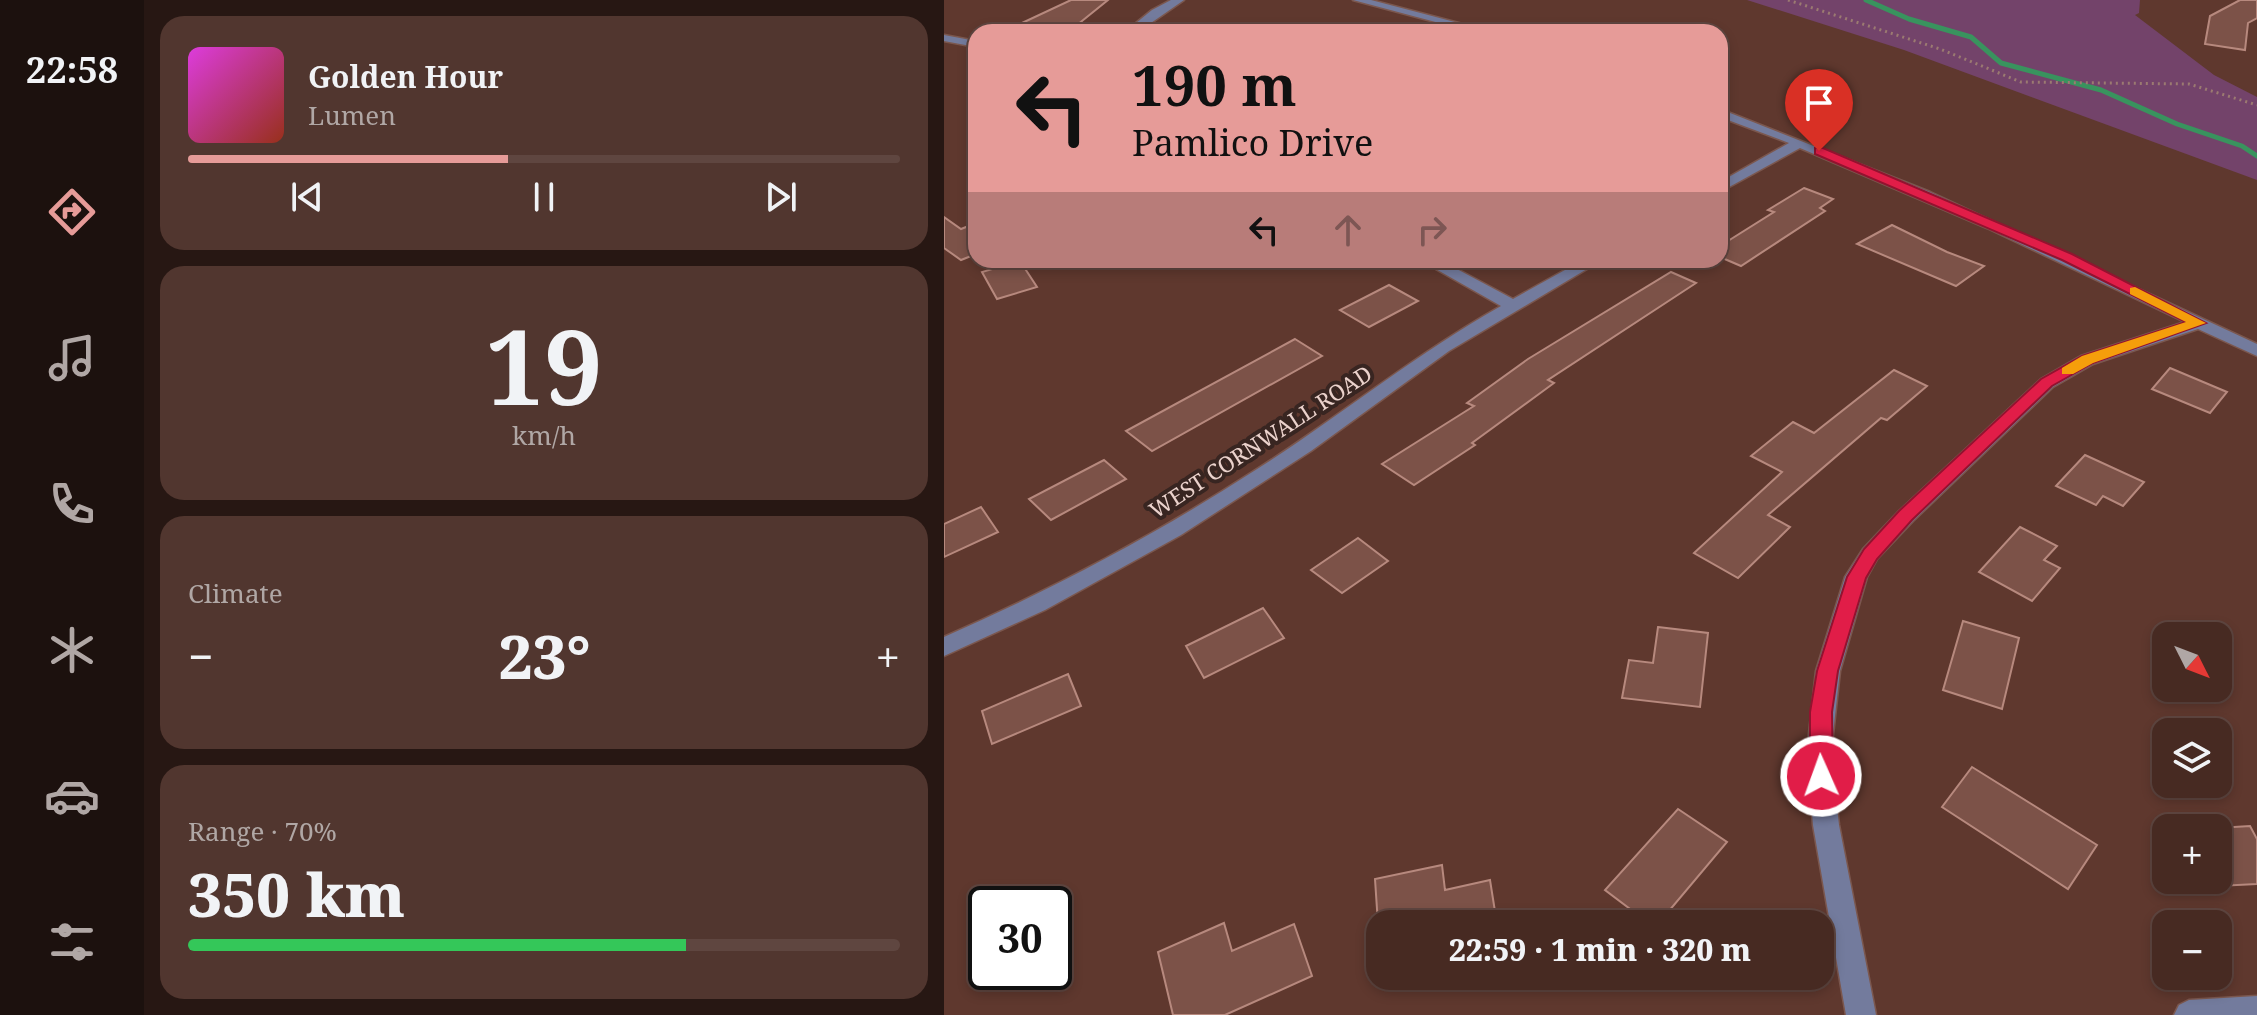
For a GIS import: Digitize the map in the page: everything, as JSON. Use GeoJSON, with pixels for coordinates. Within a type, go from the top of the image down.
{"type":"FeatureCollection","features":[{"type":"Feature","properties":{"kind":"street"},"geometry":{"type":"LineString","coordinates":[[1141,24],[1179,0]]}},
{"type":"Feature","properties":{"kind":"street"},"geometry":{"type":"LineString","coordinates":[[1358,0],[1455,24]]}},
{"type":"Feature","properties":{"kind":"street"},"geometry":{"type":"LineString","coordinates":[[944,38],[968,42]]}},
{"type":"Feature","properties":{"kind":"street"},"geometry":{"type":"LineString","coordinates":[[1728,116],[2067,257],[2257,351]]}},
{"type":"Feature","properties":{"kind":"street"},"geometry":{"type":"LineString","coordinates":[[1728,183],[1799,143]]}},
{"type":"Feature","properties":{"kind":"street"},"geometry":{"type":"LineString","coordinates":[[1443,268],[1513,306]]}},
{"type":"Feature","properties":{"kind":"street","name":"WEST CORNWALL ROAD"},"geometry":{"type":"LineString","coordinates":[[944,647],[1047,598],[1213,505],[1304,446],[1422,361],[1580,268]]}},
{"type":"Feature","properties":{"kind":"street"},"geometry":{"type":"LineString","coordinates":[[1861,1015],[1826,825],[1819,752],[1828,671],[1856,577],[1870,554],[1906,516],[2047,383],[2087,360],[2199,323]]}},
{"type":"Feature","properties":{"kind":"street"},"geometry":{"type":"LineString","coordinates":[[2189,1015],[2257,1011]]}},
{"type":"Feature","properties":{"kind":"path"},"geometry":{"type":"LineString","coordinates":[[1788,0],[1940,49],[2007,79],[2069,85],[2189,84],[2257,105]]}},
{"type":"Feature","properties":{"kind":"shaded area"},"geometry":{"type":"Polygon","coordinates":[[[1747,0],[2140,0],[2139,13],[2135,15],[2214,75],[2257,97],[2257,180],[1904,50],[1747,0]]]}},
{"type":"Feature","properties":{"kind":"building"},"geometry":{"type":"Polygon","coordinates":[[[1071,0],[1108,0],[1078,24],[1022,23],[1071,0]]]}},
{"type":"Feature","properties":{"kind":"building"},"geometry":{"type":"Polygon","coordinates":[[[2240,0],[2257,0],[2257,18],[2248,23],[2245,50],[2205,44],[2210,16],[2240,0]]]}},
{"type":"Feature","properties":{"kind":"building"},"geometry":{"type":"Polygon","coordinates":[[[1804,188],[1833,199],[1820,208],[1825,211],[1741,266],[1728,260],[1728,241],[1774,212],[1768,210],[1804,188]]]}},
{"type":"Feature","properties":{"kind":"building"},"geometry":{"type":"Polygon","coordinates":[[[944,217],[961,229],[968,226],[968,257],[961,260],[944,248],[944,217]]]}},
{"type":"Feature","properties":{"kind":"building"},"geometry":{"type":"Polygon","coordinates":[[[1892,225],[1984,266],[1956,286],[1857,244],[1892,225]]]}},
{"type":"Feature","properties":{"kind":"building"},"geometry":{"type":"Polygon","coordinates":[[[996,268],[1025,268],[1037,287],[997,299],[982,272],[996,268]]]}},
{"type":"Feature","properties":{"kind":"building"},"geometry":{"type":"Polygon","coordinates":[[[1671,272],[1696,283],[1548,380],[1554,383],[1472,443],[1475,445],[1414,485],[1382,464],[1474,406],[1467,403],[1528,359],[1671,272]]]}},
{"type":"Feature","properties":{"kind":"building"},"geometry":{"type":"Polygon","coordinates":[[[1389,285],[1418,301],[1369,327],[1340,310],[1389,285]]]}},
{"type":"Feature","properties":{"kind":"building"},"geometry":{"type":"Polygon","coordinates":[[[1295,339],[1322,356],[1152,451],[1126,431],[1295,339]]]}},
{"type":"Feature","properties":{"kind":"building"},"geometry":{"type":"Polygon","coordinates":[[[2170,368],[2227,392],[2210,413],[2152,389],[2170,368]]]}},
{"type":"Feature","properties":{"kind":"building"},"geometry":{"type":"Polygon","coordinates":[[[1894,370],[1927,386],[1887,420],[1881,418],[1768,515],[1790,527],[1738,578],[1694,553],[1782,472],[1751,456],[1793,422],[1814,433],[1894,370]]]}},
{"type":"Feature","properties":{"kind":"building"},"geometry":{"type":"Polygon","coordinates":[[[2085,455],[2144,482],[2123,506],[2103,496],[2096,505],[2056,486],[2085,455]]]}},
{"type":"Feature","properties":{"kind":"building"},"geometry":{"type":"Polygon","coordinates":[[[1104,460],[1126,479],[1051,520],[1029,499],[1104,460]]]}},
{"type":"Feature","properties":{"kind":"building"},"geometry":{"type":"Polygon","coordinates":[[[981,507],[998,532],[944,557],[944,524],[981,507]]]}},
{"type":"Feature","properties":{"kind":"building"},"geometry":{"type":"Polygon","coordinates":[[[2020,527],[2057,546],[2044,560],[2060,568],[2032,601],[1979,572],[2020,527]]]}},
{"type":"Feature","properties":{"kind":"building"},"geometry":{"type":"Polygon","coordinates":[[[1358,538],[1388,561],[1342,593],[1311,570],[1358,538]]]}},
{"type":"Feature","properties":{"kind":"building"},"geometry":{"type":"Polygon","coordinates":[[[1263,608],[1284,638],[1204,678],[1186,646],[1263,608]]]}},
{"type":"Feature","properties":{"kind":"building"},"geometry":{"type":"Polygon","coordinates":[[[1963,621],[2019,638],[2002,709],[1943,690],[1963,621]]]}},
{"type":"Feature","properties":{"kind":"building"},"geometry":{"type":"Polygon","coordinates":[[[1658,627],[1708,633],[1700,707],[1622,698],[1629,660],[1653,663],[1658,627]]]}},
{"type":"Feature","properties":{"kind":"building"},"geometry":{"type":"Polygon","coordinates":[[[1068,674],[1081,706],[992,744],[982,711],[1068,674]]]}},
{"type":"Feature","properties":{"kind":"building"},"geometry":{"type":"Polygon","coordinates":[[[1972,767],[2097,845],[2068,889],[1942,807],[1972,767]]]}},
{"type":"Feature","properties":{"kind":"building"},"geometry":{"type":"Polygon","coordinates":[[[1678,809],[1727,842],[1670,910],[1631,910],[1605,890],[1678,809]]]}},
{"type":"Feature","properties":{"kind":"building"},"geometry":{"type":"Polygon","coordinates":[[[2250,826],[2257,839],[2257,884],[2232,885],[2232,827],[2250,826]]]}},
{"type":"Feature","properties":{"kind":"building"},"geometry":{"type":"Polygon","coordinates":[[[1442,865],[1445,890],[1490,880],[1495,910],[1377,910],[1375,879],[1442,865]]]}},
{"type":"Feature","properties":{"kind":"building"},"geometry":{"type":"Polygon","coordinates":[[[1224,923],[1232,951],[1294,924],[1312,976],[1225,1015],[1173,1015],[1158,952],[1224,923]]]}},
{"type":"Feature","properties":{"kind":"waterway"},"geometry":{"type":"LineString","coordinates":[[1866,0],[1909,19],[1971,37],[2001,63],[2101,90],[2177,124],[2242,146],[2257,156]]}},
{"type":"Feature","properties":{"kind":"slow traffic"},"geometry":{"type":"LineString","coordinates":[[2067,371],[2087,360],[2199,323],[2135,291]]}},
{"type":"Feature","properties":{"kind":"route"},"geometry":{"type":"LineString","coordinates":[[1819,151],[2067,257],[2199,323],[2087,360],[2047,383],[1870,554],[1856,577],[1828,671],[1821,712],[1821,776]]}}]}
